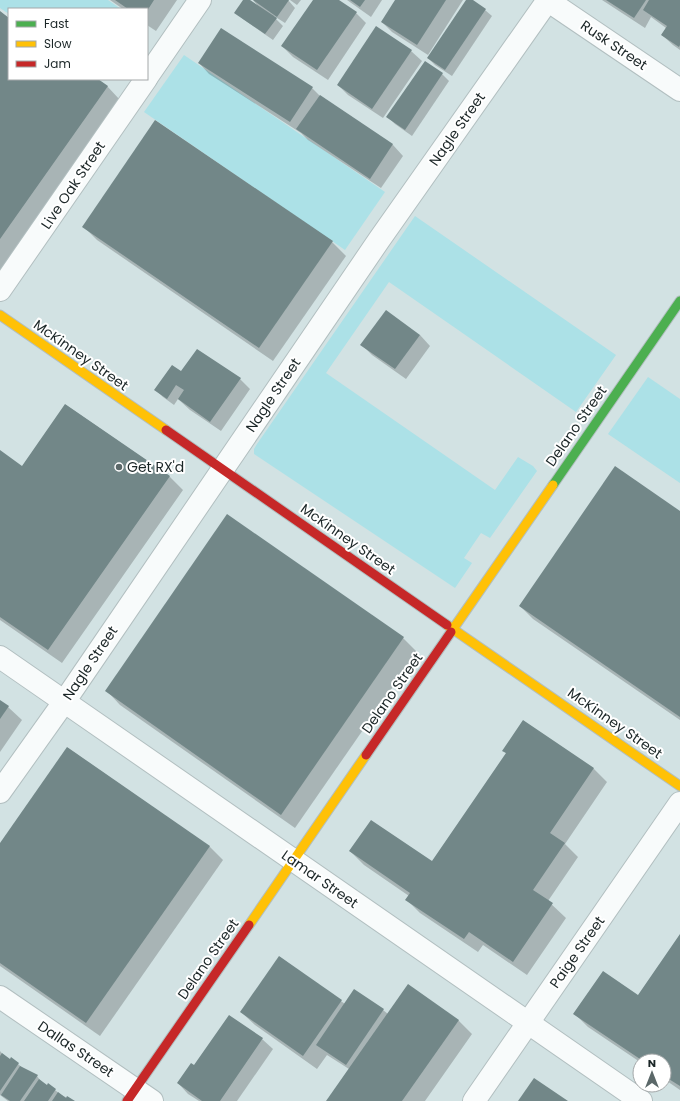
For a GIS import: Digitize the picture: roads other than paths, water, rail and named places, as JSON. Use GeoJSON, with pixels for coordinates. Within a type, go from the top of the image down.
{"type":"FeatureCollection","features":[{"type":"Feature","properties":{"kind":"street","name":"Live Oak Street"},"geometry":{"type":"LineString","coordinates":[[148,75],[200,0]]}},
{"type":"Feature","properties":{"kind":"street","name":"Rusk Street"},"geometry":{"type":"LineString","coordinates":[[548,0],[680,90]]}},
{"type":"Feature","properties":{"kind":"street","name":"Nagle Street"},"geometry":{"type":"LineString","coordinates":[[0,792],[64,702],[379,240],[548,0]]}},
{"type":"Feature","properties":{"kind":"street","name":"Live Oak Street"},"geometry":{"type":"LineString","coordinates":[[0,290],[145,80]]}},
{"type":"Feature","properties":{"kind":"street","name":"Delano Street"},"geometry":{"type":"LineString","coordinates":[[138,1097],[293,860],[680,301]]}},
{"type":"Feature","properties":{"kind":"street","name":"McKinney Street"},"geometry":{"type":"LineString","coordinates":[[0,315],[680,786]]}},
{"type":"Feature","properties":{"kind":"street","name":"Lamar Street"},"geometry":{"type":"LineString","coordinates":[[0,658],[641,1101]]}},
{"type":"Feature","properties":{"kind":"street","name":"Paige Street"},"geometry":{"type":"LineString","coordinates":[[474,1101],[680,803]]}},
{"type":"Feature","properties":{"kind":"street","name":"Dallas Street"},"geometry":{"type":"LineString","coordinates":[[0,997],[138,1097]]}},
{"type":"Feature","properties":{"kind":"place","name":"Get RX'd"},"geometry":{"type":"Point","coordinates":[119,467]}}]}
